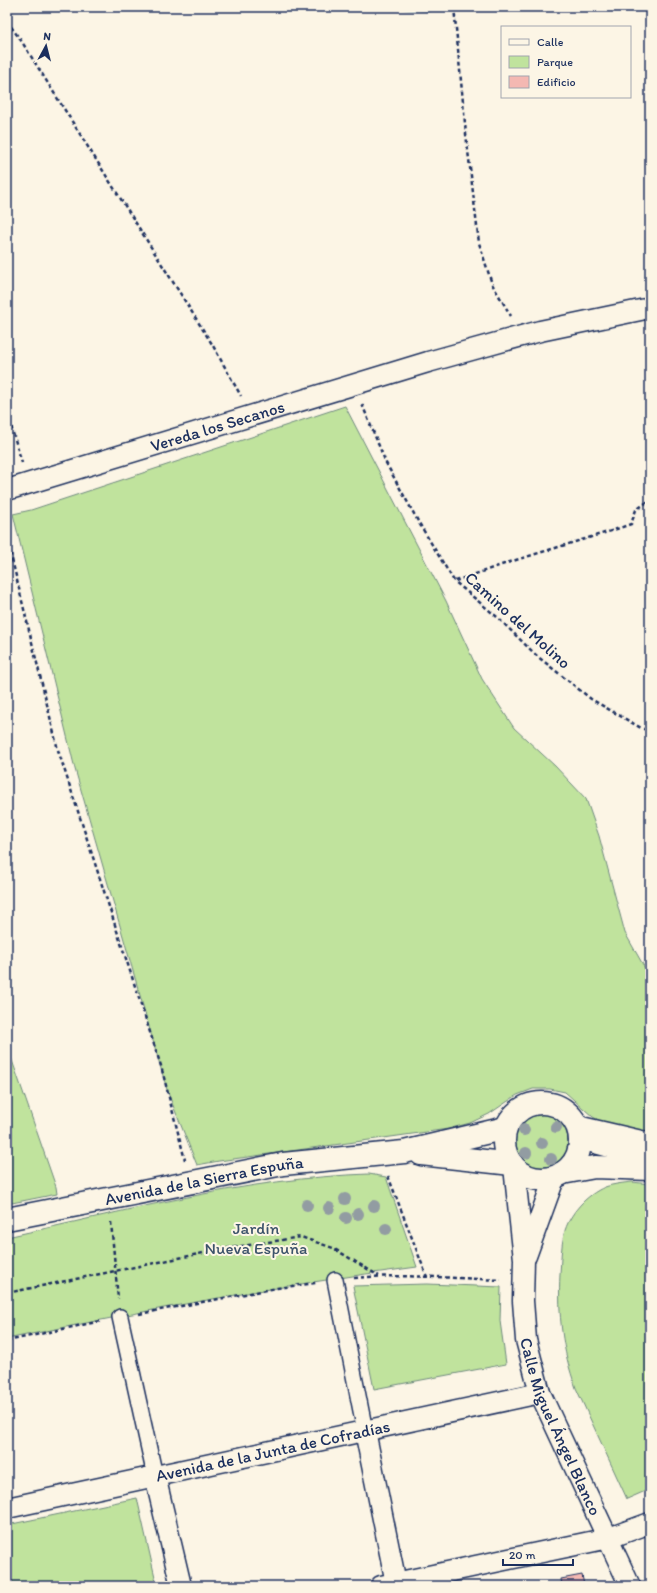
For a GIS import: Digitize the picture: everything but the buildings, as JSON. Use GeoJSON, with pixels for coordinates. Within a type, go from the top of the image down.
{"type":"FeatureCollection","features":[{"type":"Feature","properties":{"kind":"main road"},"geometry":{"type":"LineString","coordinates":[[558,1174],[570,1166],[576,1158],[579,1149],[578,1132],[570,1114],[559,1107],[547,1103],[534,1103],[522,1108],[512,1117],[506,1128],[504,1140],[506,1153],[513,1165],[523,1174],[533,1178],[544,1178],[595,1167],[650,1169]]}},
{"type":"Feature","properties":{"kind":"main road","name":"Avenida de la Sierra Espuña"},"geometry":{"type":"LineString","coordinates":[[7,1219],[283,1164],[404,1152],[506,1128]]}},
{"type":"Feature","properties":{"kind":"main road"},"geometry":{"type":"LineString","coordinates":[[578,1132],[650,1156]]}},
{"type":"Feature","properties":{"kind":"main road","name":"Avenida de la Sierra Espuña"},"geometry":{"type":"LineString","coordinates":[[404,1152],[513,1165]]}},
{"type":"Feature","properties":{"kind":"street","name":"Vereda los Secanos"},"geometry":{"type":"LineString","coordinates":[[7,490],[428,362],[522,336],[650,308]]}},
{"type":"Feature","properties":{"kind":"street"},"geometry":{"type":"LineString","coordinates":[[578,1132],[650,1143]]}},
{"type":"Feature","properties":{"kind":"street","name":"Calle Miguel Ángel Blanco"},"geometry":{"type":"LineString","coordinates":[[513,1165],[524,1259],[523,1301],[526,1340],[540,1393],[609,1538],[630,1586]]}},
{"type":"Feature","properties":{"kind":"street","name":"Calle Miguel Ángel Blanco"},"geometry":{"type":"LineString","coordinates":[[524,1259],[558,1174]]}},
{"type":"Feature","properties":{"kind":"street"},"geometry":{"type":"LineString","coordinates":[[335,1280],[365,1431],[388,1584],[609,1538],[650,1523]]}},
{"type":"Feature","properties":{"kind":"street"},"geometry":{"type":"LineString","coordinates":[[120,1317],[181,1586]]}},
{"type":"Feature","properties":{"kind":"street","name":"Avenida de la Junta de Cofradías"},"geometry":{"type":"LineString","coordinates":[[7,1508],[540,1393]]}},
{"type":"Feature","properties":{"kind":"path"},"geometry":{"type":"LineString","coordinates":[[454,7],[466,134],[479,243],[492,284],[522,336]]}},
{"type":"Feature","properties":{"kind":"path"},"geometry":{"type":"LineString","coordinates":[[7,21],[22,42],[212,344],[251,416]]}},
{"type":"Feature","properties":{"kind":"path","name":"Camino del Molino"},"geometry":{"type":"LineString","coordinates":[[354,385],[386,463],[419,523],[454,581],[496,616],[537,656],[591,699],[641,728],[650,731]]}},
{"type":"Feature","properties":{"kind":"path"},"geometry":{"type":"LineString","coordinates":[[7,413],[28,484]]}},
{"type":"Feature","properties":{"kind":"path"},"geometry":{"type":"LineString","coordinates":[[454,581],[631,524],[636,510],[650,500]]}},
{"type":"Feature","properties":{"kind":"path"},"geometry":{"type":"LineString","coordinates":[[7,539],[58,750],[161,1066],[186,1167]]}},
{"type":"Feature","properties":{"kind":"path"},"geometry":{"type":"LineString","coordinates":[[385,1173],[388,1177],[426,1277]]}},
{"type":"Feature","properties":{"kind":"path"},"geometry":{"type":"LineString","coordinates":[[110,1219],[120,1317]]}},
{"type":"Feature","properties":{"kind":"path"},"geometry":{"type":"LineString","coordinates":[[7,1293],[223,1249],[301,1237],[333,1248],[380,1277]]}},
{"type":"Feature","properties":{"kind":"path"},"geometry":{"type":"LineString","coordinates":[[7,1341],[120,1317],[277,1288],[335,1280],[380,1277],[426,1277],[524,1281]]}},
{"type":"Feature","properties":{"kind":"green space"},"geometry":{"type":"Polygon","coordinates":[[[345,406],[446,601],[482,679],[514,728],[555,766],[586,799],[599,836],[625,933],[650,977],[650,1133],[606,1124],[593,1117],[565,1092],[550,1089],[533,1089],[517,1095],[489,1114],[470,1123],[448,1129],[197,1165],[168,1093],[75,769],[13,514],[31,510],[345,406]]]}},
{"type":"Feature","properties":{"kind":"green space"},"geometry":{"type":"Polygon","coordinates":[[[7,1046],[56,1187],[57,1194],[7,1204],[7,1046]]]}},
{"type":"Feature","properties":{"kind":"green space"},"geometry":{"type":"Polygon","coordinates":[[[541,1114],[551,1116],[560,1122],[566,1131],[568,1141],[566,1151],[560,1160],[551,1166],[541,1168],[531,1166],[522,1160],[516,1151],[514,1141],[516,1131],[522,1122],[531,1116],[541,1114]]]}},
{"type":"Feature","properties":{"kind":"green space","name":"Jardín Nueva Espuña"},"geometry":{"type":"Polygon","coordinates":[[[369,1174],[386,1177],[417,1267],[211,1299],[7,1339],[7,1237],[187,1197],[232,1189],[323,1177],[369,1174]]]}},
{"type":"Feature","properties":{"kind":"green space"},"geometry":{"type":"Polygon","coordinates":[[[632,1182],[650,1184],[650,1489],[627,1499],[571,1374],[564,1346],[560,1318],[560,1289],[563,1239],[566,1227],[574,1212],[585,1200],[598,1190],[611,1185],[632,1182]]]}},
{"type":"Feature","properties":{"kind":"green space"},"geometry":{"type":"Polygon","coordinates":[[[427,1284],[501,1287],[500,1321],[506,1364],[374,1389],[353,1286],[427,1284]]]}},
{"type":"Feature","properties":{"kind":"green space"},"geometry":{"type":"Polygon","coordinates":[[[137,1498],[157,1586],[7,1586],[7,1525],[137,1498]]]}},
{"type":"Feature","properties":{"kind":"water"},"geometry":{"type":"Polygon","coordinates":[[[384,7],[433,7],[430,11],[384,7]]]}}]}
